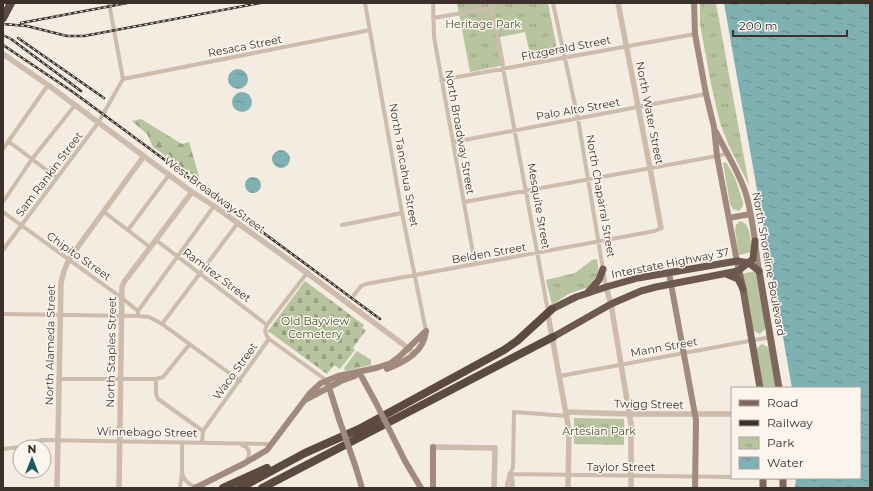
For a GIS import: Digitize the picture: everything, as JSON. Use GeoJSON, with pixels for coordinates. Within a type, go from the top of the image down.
{"type":"FeatureCollection","features":[{"type":"Feature","properties":{"kind":"highway"},"geometry":{"type":"LineString","coordinates":[[3,18],[11,3]]}},
{"type":"Feature","properties":{"kind":"highway"},"geometry":{"type":"LineString","coordinates":[[749,263],[754,254],[755,241]]}},
{"type":"Feature","properties":{"kind":"highway","name":"Interstate Highway 37"},"geometry":{"type":"LineString","coordinates":[[549,312],[587,294],[638,278],[737,260],[749,263],[759,271]]}},
{"type":"Feature","properties":{"kind":"highway","name":"Interstate Highway 37"},"geometry":{"type":"LineString","coordinates":[[553,337],[610,304],[641,291],[739,272],[749,263]]}},
{"type":"Feature","properties":{"kind":"highway"},"geometry":{"type":"LineString","coordinates":[[587,294],[599,280],[603,269]]}},
{"type":"Feature","properties":{"kind":"highway"},"geometry":{"type":"LineString","coordinates":[[726,274],[738,280],[743,289]]}},
{"type":"Feature","properties":{"kind":"highway"},"geometry":{"type":"LineString","coordinates":[[240,488],[305,453],[365,426],[504,350],[517,341],[549,312]]}},
{"type":"Feature","properties":{"kind":"highway"},"geometry":{"type":"LineString","coordinates":[[262,488],[553,337]]}},
{"type":"Feature","properties":{"kind":"highway"},"geometry":{"type":"LineString","coordinates":[[222,488],[285,460],[305,453]]}},
{"type":"Feature","properties":{"kind":"highway"},"geometry":{"type":"LineString","coordinates":[[271,488],[315,461]]}},
{"type":"Feature","properties":{"kind":"main road","name":"North Shoreline Boulevard"},"geometry":{"type":"LineString","coordinates":[[694,3],[695,34],[706,94],[714,127],[717,156],[743,289],[760,387]]}},
{"type":"Feature","properties":{"kind":"main road","name":"North Shoreline Boulevard"},"geometry":{"type":"LineString","coordinates":[[714,127],[745,192],[755,241],[779,387]]}},
{"type":"Feature","properties":{"kind":"main road"},"geometry":{"type":"LineString","coordinates":[[729,218],[750,214]]}},
{"type":"Feature","properties":{"kind":"main road"},"geometry":{"type":"LineString","coordinates":[[669,273],[695,414],[695,488]]}},
{"type":"Feature","properties":{"kind":"main road"},"geometry":{"type":"LineString","coordinates":[[304,401],[345,379],[391,363],[426,331]]}},
{"type":"Feature","properties":{"kind":"main road"},"geometry":{"type":"LineString","coordinates":[[196,488],[267,450],[315,387],[326,380],[338,376],[394,366],[408,359],[423,344],[426,331]]}},
{"type":"Feature","properties":{"kind":"main road"},"geometry":{"type":"LineString","coordinates":[[360,373],[421,488]]}},
{"type":"Feature","properties":{"kind":"main road"},"geometry":{"type":"LineString","coordinates":[[326,380],[362,488]]}},
{"type":"Feature","properties":{"kind":"main road"},"geometry":{"type":"LineString","coordinates":[[433,447],[433,488]]}},
{"type":"Feature","properties":{"kind":"street"},"geometry":{"type":"LineString","coordinates":[[109,3],[123,79]]}},
{"type":"Feature","properties":{"kind":"street","name":"North Tancahua Street"},"geometry":{"type":"LineString","coordinates":[[365,3],[402,213],[426,331]]}},
{"type":"Feature","properties":{"kind":"street","name":"North Broadway Street"},"geometry":{"type":"LineString","coordinates":[[433,3],[434,37],[475,264]]}},
{"type":"Feature","properties":{"kind":"street","name":"Mesquite Street"},"geometry":{"type":"LineString","coordinates":[[491,3],[567,414],[569,430],[568,488]]}},
{"type":"Feature","properties":{"kind":"street","name":"North Chaparral Street"},"geometry":{"type":"LineString","coordinates":[[554,3],[578,119],[606,287],[630,414],[631,488]]}},
{"type":"Feature","properties":{"kind":"street","name":"North Water Street"},"geometry":{"type":"LineString","coordinates":[[618,3],[661,228]]}},
{"type":"Feature","properties":{"kind":"street"},"geometry":{"type":"LineString","coordinates":[[433,18],[492,8]]}},
{"type":"Feature","properties":{"kind":"street","name":"Resaca Street"},"geometry":{"type":"LineString","coordinates":[[123,79],[370,30]]}},
{"type":"Feature","properties":{"kind":"street","name":"Fitzgerald Street"},"geometry":{"type":"LineString","coordinates":[[441,80],[695,34]]}},
{"type":"Feature","properties":{"kind":"street","name":"West Broadway Street"},"geometry":{"type":"LineString","coordinates":[[3,54],[48,85],[192,192],[214,206],[307,273],[414,354]]}},
{"type":"Feature","properties":{"kind":"street","name":"Sam Rankin Street"},"geometry":{"type":"LineString","coordinates":[[3,250],[98,123],[123,79]]}},
{"type":"Feature","properties":{"kind":"street"},"geometry":{"type":"LineString","coordinates":[[3,149],[48,85]]}},
{"type":"Feature","properties":{"kind":"street","name":"Palo Alto Street"},"geometry":{"type":"LineString","coordinates":[[454,142],[706,94]]}},
{"type":"Feature","properties":{"kind":"street"},"geometry":{"type":"LineString","coordinates":[[3,202],[32,159],[75,105]]}},
{"type":"Feature","properties":{"kind":"street"},"geometry":{"type":"LineString","coordinates":[[8,141],[57,178]]}},
{"type":"Feature","properties":{"kind":"street"},"geometry":{"type":"LineString","coordinates":[[464,202],[726,154]]}},
{"type":"Feature","properties":{"kind":"street","name":"North Alameda Street"},"geometry":{"type":"LineString","coordinates":[[57,488],[60,283],[69,259],[144,156]]}},
{"type":"Feature","properties":{"kind":"street"},"geometry":{"type":"LineString","coordinates":[[128,230],[169,175]]}},
{"type":"Feature","properties":{"kind":"street","name":"North Staples Street"},"geometry":{"type":"LineString","coordinates":[[119,488],[122,298],[124,282],[192,192]]}},
{"type":"Feature","properties":{"kind":"street"},"geometry":{"type":"LineString","coordinates":[[138,316],[138,310],[214,206]]}},
{"type":"Feature","properties":{"kind":"street","name":"Chipito Street"},"geometry":{"type":"LineString","coordinates":[[3,212],[138,310]]}},
{"type":"Feature","properties":{"kind":"street"},"geometry":{"type":"LineString","coordinates":[[104,212],[150,247]]}},
{"type":"Feature","properties":{"kind":"street"},"geometry":{"type":"LineString","coordinates":[[342,225],[402,213]]}},
{"type":"Feature","properties":{"kind":"street"},"geometry":{"type":"LineString","coordinates":[[162,324],[237,224]]}},
{"type":"Feature","properties":{"kind":"street","name":"Belden Street"},"geometry":{"type":"LineString","coordinates":[[354,295],[362,286],[366,284],[655,231],[661,228]]}},
{"type":"Feature","properties":{"kind":"street","name":"Ramirez Street"},"geometry":{"type":"LineString","coordinates":[[156,240],[267,325]]}},
{"type":"Feature","properties":{"kind":"street"},"geometry":{"type":"LineString","coordinates":[[267,325],[307,273]]}},
{"type":"Feature","properties":{"kind":"street"},"geometry":{"type":"LineString","coordinates":[[3,314],[149,317],[162,324],[240,381]]}},
{"type":"Feature","properties":{"kind":"street","name":"Waco Street"},"geometry":{"type":"LineString","coordinates":[[203,431],[269,339],[265,334],[267,325]]}},
{"type":"Feature","properties":{"kind":"street","name":"Mann Street"},"geometry":{"type":"LineString","coordinates":[[560,376],[771,337]]}},
{"type":"Feature","properties":{"kind":"street"},"geometry":{"type":"LineString","coordinates":[[269,339],[326,380]]}},
{"type":"Feature","properties":{"kind":"street"},"geometry":{"type":"LineString","coordinates":[[59,379],[156,379],[163,377],[189,345]]}},
{"type":"Feature","properties":{"kind":"street"},"geometry":{"type":"LineString","coordinates":[[156,379],[156,394],[158,399],[203,431],[202,443]]}},
{"type":"Feature","properties":{"kind":"street","name":"Twigg Street"},"geometry":{"type":"LineString","coordinates":[[510,474],[513,467],[514,412],[567,414],[731,414]]}},
{"type":"Feature","properties":{"kind":"street","name":"Winnebago Street"},"geometry":{"type":"LineString","coordinates":[[52,440],[272,444]]}},
{"type":"Feature","properties":{"kind":"street"},"geometry":{"type":"LineString","coordinates":[[180,488],[182,473],[182,443]]}},
{"type":"Feature","properties":{"kind":"street"},"geometry":{"type":"LineString","coordinates":[[240,444],[245,446],[248,450],[249,454],[245,463]]}},
{"type":"Feature","properties":{"kind":"street"},"geometry":{"type":"LineString","coordinates":[[433,447],[495,448],[494,488]]}},
{"type":"Feature","properties":{"kind":"street"},"geometry":{"type":"LineString","coordinates":[[182,473],[188,483],[196,488]]}},
{"type":"Feature","properties":{"kind":"street"},"geometry":{"type":"LineString","coordinates":[[507,488],[510,474]]}},
{"type":"Feature","properties":{"kind":"street"},"geometry":{"type":"LineString","coordinates":[[510,474],[512,488]]}},
{"type":"Feature","properties":{"kind":"street","name":"Taylor Street"},"geometry":{"type":"LineString","coordinates":[[510,474],[731,477]]}},
{"type":"Feature","properties":{"kind":"green space","name":"Heritage Park"},"geometry":{"type":"Polygon","coordinates":[[[457,3],[548,3],[558,54],[531,59],[525,32],[500,37],[505,65],[470,72],[457,3]]]}},
{"type":"Feature","properties":{"kind":"green space"},"geometry":{"type":"Polygon","coordinates":[[[700,3],[716,3],[749,185],[729,146],[720,123],[700,24],[700,3]]]}},
{"type":"Feature","properties":{"kind":"green space"},"geometry":{"type":"Polygon","coordinates":[[[141,119],[182,144],[189,142],[200,180],[153,147],[147,134],[132,121],[141,119]]]}},
{"type":"Feature","properties":{"kind":"green space"},"geometry":{"type":"Polygon","coordinates":[[[726,162],[735,178],[743,202],[743,206],[739,211],[733,209],[730,204],[723,163],[726,162]]]}},
{"type":"Feature","properties":{"kind":"green space"},"geometry":{"type":"Polygon","coordinates":[[[740,221],[749,229],[752,252],[739,255],[735,230],[736,225],[740,221]]]}},
{"type":"Feature","properties":{"kind":"green space"},"geometry":{"type":"Polygon","coordinates":[[[597,259],[599,274],[592,286],[568,294],[552,305],[546,280],[575,273],[592,260],[597,259]]]}},
{"type":"Feature","properties":{"kind":"green space"},"geometry":{"type":"Polygon","coordinates":[[[755,271],[765,324],[765,329],[760,334],[754,331],[752,326],[742,274],[755,271]]]}},
{"type":"Feature","properties":{"kind":"green space","name":"Old Bayview Cemetery"},"geometry":{"type":"Polygon","coordinates":[[[305,281],[364,325],[362,328],[366,330],[353,348],[355,350],[340,369],[334,365],[327,374],[268,331],[305,281]]]}},
{"type":"Feature","properties":{"kind":"green space"},"geometry":{"type":"Polygon","coordinates":[[[762,344],[768,347],[771,351],[777,387],[763,387],[756,353],[757,348],[762,344]]]}},
{"type":"Feature","properties":{"kind":"green space"},"geometry":{"type":"Polygon","coordinates":[[[357,351],[371,360],[371,365],[345,371],[344,368],[357,351]]]}},
{"type":"Feature","properties":{"kind":"green space","name":"Artesian Park"},"geometry":{"type":"Polygon","coordinates":[[[574,418],[624,419],[624,445],[574,444],[574,418]]]}},
{"type":"Feature","properties":{"kind":"water"},"geometry":{"type":"Polygon","coordinates":[[[724,3],[870,3],[870,488],[795,488],[796,479],[861,479],[861,387],[792,387],[724,3]]]}},
{"type":"Feature","properties":{"kind":"water"},"geometry":{"type":"Polygon","coordinates":[[[238,69],[245,72],[248,79],[245,86],[238,89],[231,86],[228,79],[231,72],[238,69]]]}},
{"type":"Feature","properties":{"kind":"water"},"geometry":{"type":"Polygon","coordinates":[[[242,92],[249,95],[252,102],[249,109],[242,112],[235,109],[232,102],[235,95],[242,92]]]}},
{"type":"Feature","properties":{"kind":"water"},"geometry":{"type":"Polygon","coordinates":[[[281,150],[287,153],[290,159],[287,165],[281,168],[275,165],[272,159],[275,153],[281,150]]]}},
{"type":"Feature","properties":{"kind":"water"},"geometry":{"type":"Polygon","coordinates":[[[253,177],[260,182],[261,185],[256,192],[253,193],[246,188],[245,185],[250,178],[253,177]]]}},
{"type":"Feature","properties":{"kind":"railway"},"geometry":{"type":"LineString","coordinates":[[21,23],[127,3]]}},
{"type":"Feature","properties":{"kind":"railway"},"geometry":{"type":"LineString","coordinates":[[3,24],[27,26],[67,36],[84,36],[260,3]]}},
{"type":"Feature","properties":{"kind":"railway"},"geometry":{"type":"LineString","coordinates":[[3,35],[11,39],[81,91]]}},
{"type":"Feature","properties":{"kind":"railway"},"geometry":{"type":"LineString","coordinates":[[18,38],[104,98]]}},
{"type":"Feature","properties":{"kind":"railway"},"geometry":{"type":"LineString","coordinates":[[3,45],[73,92],[380,319]]}}]}
